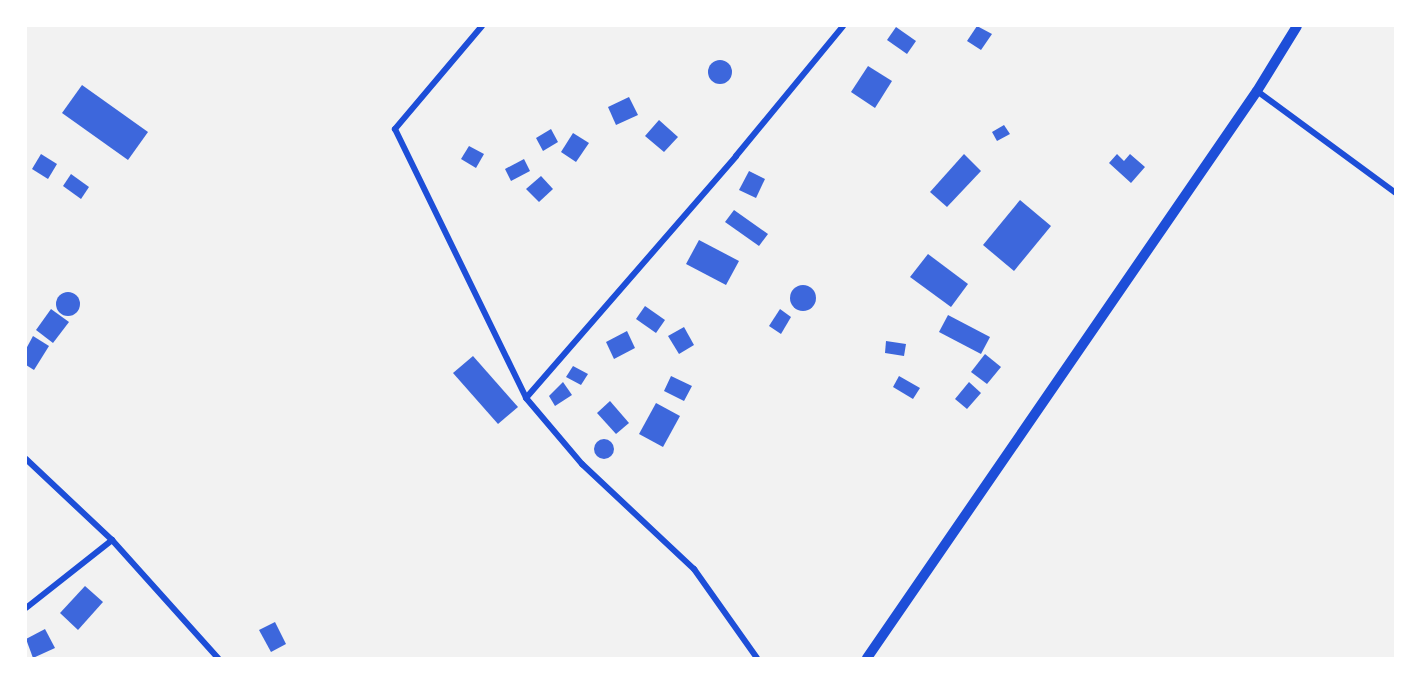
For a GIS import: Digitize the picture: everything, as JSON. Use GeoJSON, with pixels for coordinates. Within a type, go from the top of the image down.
{"type":"FeatureCollection","features":[{"type":"Feature","properties":{"kind":"street"},"geometry":{"type":"LineString","coordinates":[[482,26],[395,129],[526,398],[582,464],[694,569],[757,658]]}},
{"type":"Feature","properties":{"kind":"street"},"geometry":{"type":"LineString","coordinates":[[526,398],[736,156],[843,26]]}},
{"type":"Feature","properties":{"kind":"street"},"geometry":{"type":"LineString","coordinates":[[867,658],[1257,91],[1298,26]]}},
{"type":"Feature","properties":{"kind":"street"},"geometry":{"type":"LineString","coordinates":[[1257,91],[1395,193]]}},
{"type":"Feature","properties":{"kind":"street"},"geometry":{"type":"LineString","coordinates":[[26,459],[112,540],[218,658]]}},
{"type":"Feature","properties":{"kind":"street"},"geometry":{"type":"LineString","coordinates":[[26,608],[112,540]]}},
{"type":"Feature","properties":{"kind":"building"},"geometry":{"type":"Polygon","coordinates":[[[977,26],[992,34],[981,50],[967,41],[977,26]]]}},
{"type":"Feature","properties":{"kind":"building"},"geometry":{"type":"Polygon","coordinates":[[[896,27],[916,41],[907,54],[887,40],[896,27]]]}},
{"type":"Feature","properties":{"kind":"building"},"geometry":{"type":"Polygon","coordinates":[[[720,60],[725,61],[731,67],[731,77],[725,83],[720,84],[715,83],[709,77],[708,72],[709,67],[715,61],[720,60]]]}},
{"type":"Feature","properties":{"kind":"building"},"geometry":{"type":"Polygon","coordinates":[[[868,66],[892,81],[875,108],[851,92],[868,66]]]}},
{"type":"Feature","properties":{"kind":"building"},"geometry":{"type":"Polygon","coordinates":[[[82,85],[148,132],[128,160],[62,113],[82,85]]]}},
{"type":"Feature","properties":{"kind":"building"},"geometry":{"type":"Polygon","coordinates":[[[629,97],[638,115],[616,125],[608,107],[629,97]]]}},
{"type":"Feature","properties":{"kind":"building"},"geometry":{"type":"Polygon","coordinates":[[[659,120],[678,137],[664,152],[645,136],[659,120]]]}},
{"type":"Feature","properties":{"kind":"building"},"geometry":{"type":"Polygon","coordinates":[[[1004,125],[1010,134],[997,141],[992,132],[1004,125]]]}},
{"type":"Feature","properties":{"kind":"building"},"geometry":{"type":"Polygon","coordinates":[[[551,129],[558,142],[543,151],[536,138],[551,129]]]}},
{"type":"Feature","properties":{"kind":"building"},"geometry":{"type":"Polygon","coordinates":[[[573,133],[589,143],[576,162],[561,152],[573,133]]]}},
{"type":"Feature","properties":{"kind":"building"},"geometry":{"type":"Polygon","coordinates":[[[469,146],[484,154],[476,168],[461,159],[469,146]]]}},
{"type":"Feature","properties":{"kind":"building"},"geometry":{"type":"Polygon","coordinates":[[[41,154],[57,164],[48,179],[32,169],[41,154]]]}},
{"type":"Feature","properties":{"kind":"building"},"geometry":{"type":"Polygon","coordinates":[[[964,154],[981,171],[947,207],[930,192],[964,154]]]}},
{"type":"Feature","properties":{"kind":"building"},"geometry":{"type":"Polygon","coordinates":[[[1117,154],[1124,161],[1130,154],[1145,167],[1131,183],[1109,163],[1117,154]]]}},
{"type":"Feature","properties":{"kind":"building"},"geometry":{"type":"Polygon","coordinates":[[[524,159],[530,171],[511,181],[505,169],[524,159]]]}},
{"type":"Feature","properties":{"kind":"building"},"geometry":{"type":"Polygon","coordinates":[[[749,171],[765,179],[756,198],[739,190],[749,171]]]}},
{"type":"Feature","properties":{"kind":"building"},"geometry":{"type":"Polygon","coordinates":[[[71,174],[89,187],[81,199],[63,186],[71,174]]]}},
{"type":"Feature","properties":{"kind":"building"},"geometry":{"type":"Polygon","coordinates":[[[541,176],[553,189],[539,202],[526,189],[541,176]]]}},
{"type":"Feature","properties":{"kind":"building"},"geometry":{"type":"Polygon","coordinates":[[[1020,200],[1051,226],[1014,271],[983,245],[1020,200]]]}},
{"type":"Feature","properties":{"kind":"building"},"geometry":{"type":"Polygon","coordinates":[[[734,210],[768,234],[759,246],[725,222],[734,210]]]}},
{"type":"Feature","properties":{"kind":"building"},"geometry":{"type":"Polygon","coordinates":[[[699,240],[739,261],[726,285],[686,264],[699,240]]]}},
{"type":"Feature","properties":{"kind":"building"},"geometry":{"type":"Polygon","coordinates":[[[928,254],[968,284],[951,307],[910,277],[928,254]]]}},
{"type":"Feature","properties":{"kind":"building"},"geometry":{"type":"Polygon","coordinates":[[[803,285],[812,289],[816,298],[812,307],[803,311],[794,307],[790,298],[794,289],[803,285]]]}},
{"type":"Feature","properties":{"kind":"building"},"geometry":{"type":"Polygon","coordinates":[[[68,292],[77,295],[80,304],[77,313],[68,316],[59,313],[56,304],[59,295],[68,292]]]}},
{"type":"Feature","properties":{"kind":"building"},"geometry":{"type":"Polygon","coordinates":[[[645,306],[665,320],[656,333],[636,319],[645,306]]]}},
{"type":"Feature","properties":{"kind":"building"},"geometry":{"type":"Polygon","coordinates":[[[51,309],[69,322],[53,343],[36,330],[51,309]]]}},
{"type":"Feature","properties":{"kind":"building"},"geometry":{"type":"Polygon","coordinates":[[[780,309],[791,317],[781,334],[769,326],[780,309]]]}},
{"type":"Feature","properties":{"kind":"building"},"geometry":{"type":"Polygon","coordinates":[[[948,315],[990,337],[981,354],[939,332],[948,315]]]}},
{"type":"Feature","properties":{"kind":"building"},"geometry":{"type":"Polygon","coordinates":[[[684,327],[694,345],[679,354],[668,336],[684,327]]]}},
{"type":"Feature","properties":{"kind":"building"},"geometry":{"type":"Polygon","coordinates":[[[627,331],[635,348],[614,359],[606,342],[627,331]]]}},
{"type":"Feature","properties":{"kind":"building"},"geometry":{"type":"Polygon","coordinates":[[[33,336],[49,346],[34,370],[26,365],[26,349],[33,336]]]}},
{"type":"Feature","properties":{"kind":"building"},"geometry":{"type":"Polygon","coordinates":[[[886,341],[906,344],[904,356],[885,353],[886,341]]]}},
{"type":"Feature","properties":{"kind":"building"},"geometry":{"type":"Polygon","coordinates":[[[985,354],[1001,367],[987,384],[971,372],[985,354]]]}},
{"type":"Feature","properties":{"kind":"building"},"geometry":{"type":"Polygon","coordinates":[[[473,356],[518,407],[498,424],[453,373],[473,356]]]}},
{"type":"Feature","properties":{"kind":"building"},"geometry":{"type":"Polygon","coordinates":[[[573,366],[588,374],[581,385],[566,377],[573,366]]]}},
{"type":"Feature","properties":{"kind":"building"},"geometry":{"type":"Polygon","coordinates":[[[671,376],[692,386],[684,401],[664,391],[671,376]]]}},
{"type":"Feature","properties":{"kind":"building"},"geometry":{"type":"Polygon","coordinates":[[[899,376],[920,388],[913,399],[893,387],[899,376]]]}},
{"type":"Feature","properties":{"kind":"building"},"geometry":{"type":"Polygon","coordinates":[[[563,382],[572,395],[555,406],[549,396],[563,382]]]}},
{"type":"Feature","properties":{"kind":"building"},"geometry":{"type":"Polygon","coordinates":[[[969,382],[981,393],[967,409],[955,399],[969,382]]]}},
{"type":"Feature","properties":{"kind":"building"},"geometry":{"type":"Polygon","coordinates":[[[610,401],[629,423],[616,434],[597,413],[610,401]]]}},
{"type":"Feature","properties":{"kind":"building"},"geometry":{"type":"Polygon","coordinates":[[[656,403],[680,416],[663,447],[639,434],[656,403]]]}},
{"type":"Feature","properties":{"kind":"building"},"geometry":{"type":"Polygon","coordinates":[[[600,439],[608,439],[614,445],[614,453],[608,459],[600,459],[594,453],[594,445],[600,439]]]}},
{"type":"Feature","properties":{"kind":"building"},"geometry":{"type":"Polygon","coordinates":[[[85,586],[103,602],[78,630],[60,613],[85,586]]]}},
{"type":"Feature","properties":{"kind":"building"},"geometry":{"type":"Polygon","coordinates":[[[275,622],[286,644],[271,652],[259,630],[275,622]]]}},
{"type":"Feature","properties":{"kind":"building"},"geometry":{"type":"Polygon","coordinates":[[[45,629],[55,648],[33,658],[26,639],[45,629]]]}}]}
